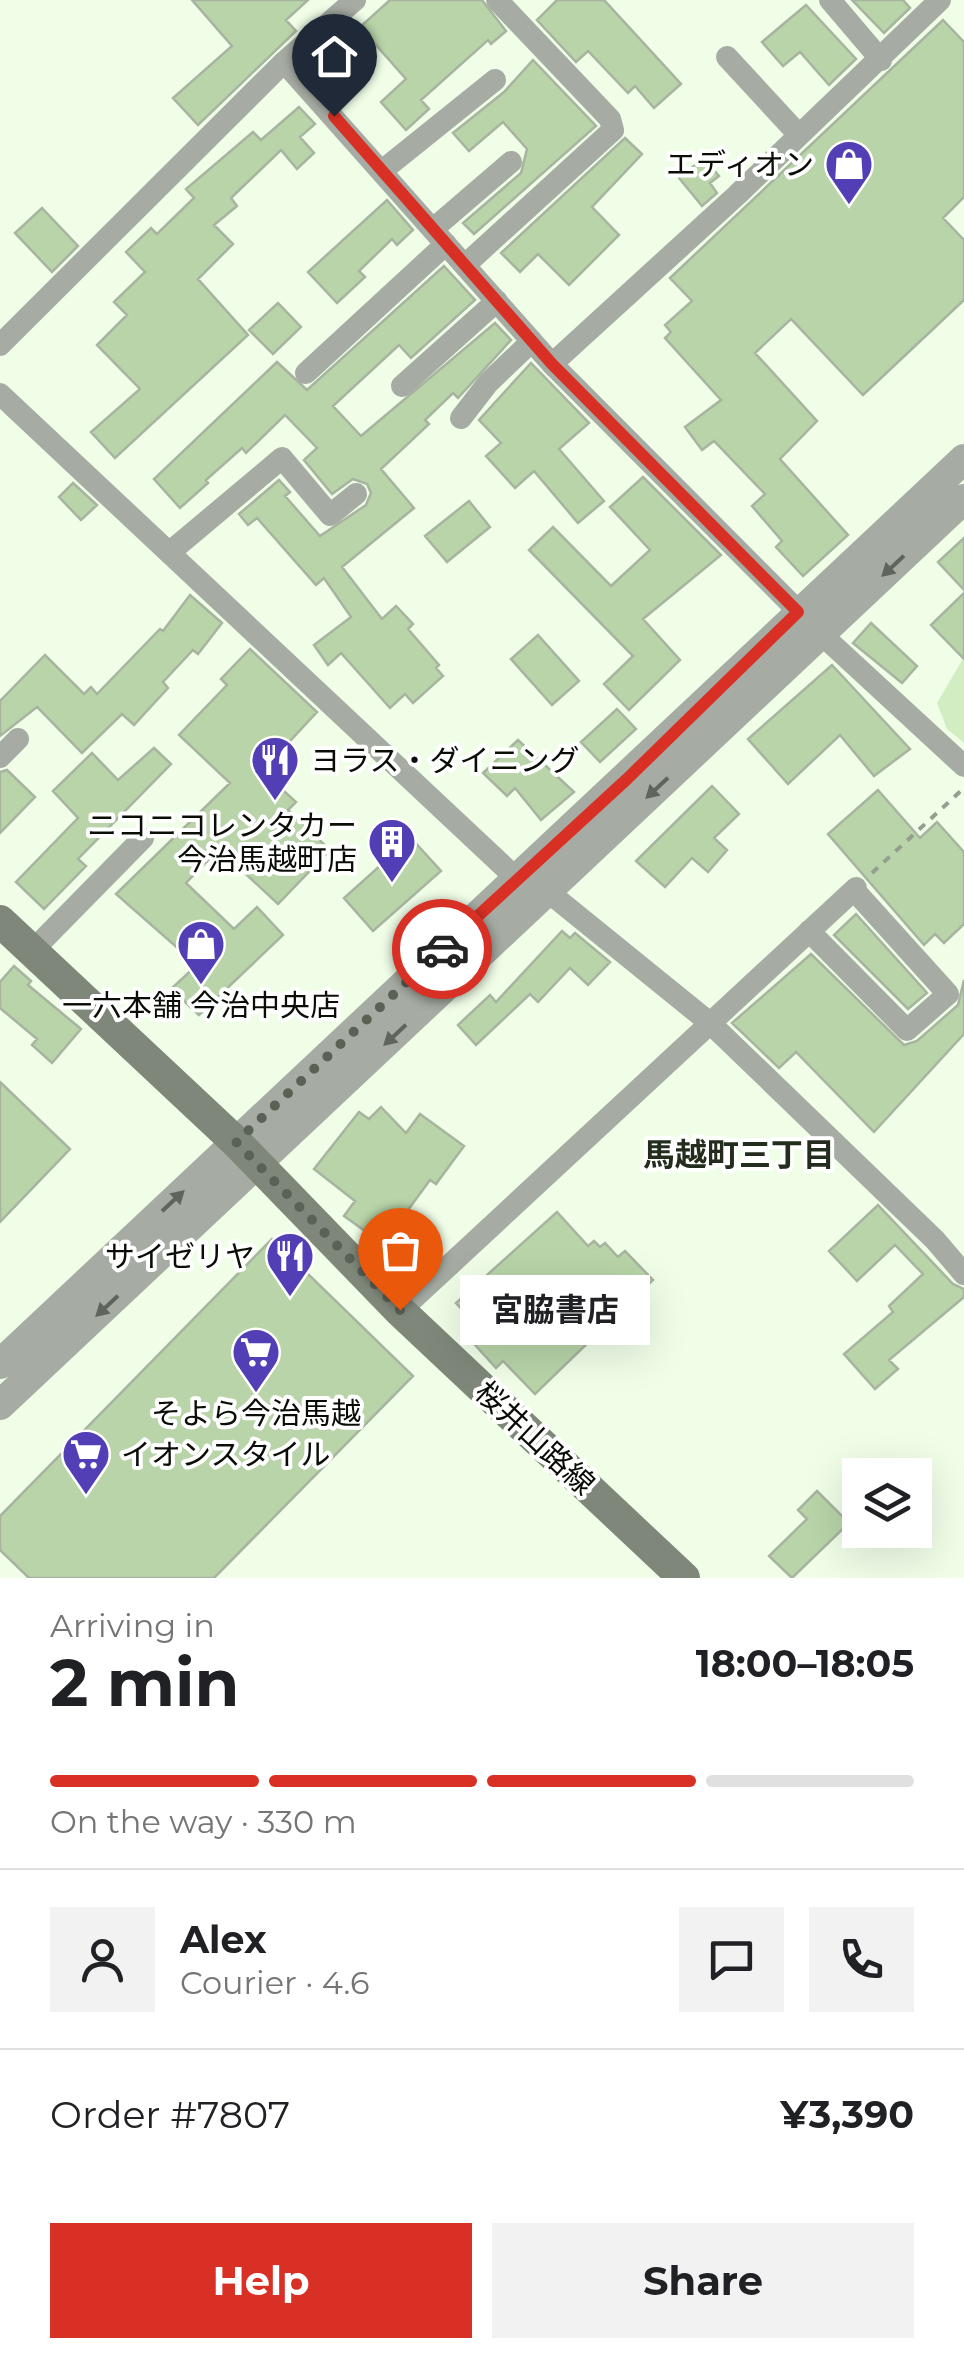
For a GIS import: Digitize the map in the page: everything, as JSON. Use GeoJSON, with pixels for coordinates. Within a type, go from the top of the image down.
{"type":"FeatureCollection","features":[{"type":"Feature","properties":{"kind":"main road","name":"桜井山路線"},"geometry":{"type":"LineString","coordinates":[[0,920],[247,1153],[400,1310],[684,1578]]}},
{"type":"Feature","properties":{"kind":"street"},"geometry":{"type":"LineString","coordinates":[[0,346],[284,62],[355,0]]}},
{"type":"Feature","properties":{"kind":"street"},"geometry":{"type":"LineString","coordinates":[[465,266],[613,130],[610,120],[498,0]]}},
{"type":"Feature","properties":{"kind":"street"},"geometry":{"type":"LineString","coordinates":[[830,0],[881,60]]}},
{"type":"Feature","properties":{"kind":"street"},"geometry":{"type":"LineString","coordinates":[[552,364],[881,60],[940,0]]}},
{"type":"Feature","properties":{"kind":"street"},"geometry":{"type":"LineString","coordinates":[[728,56],[799,136]]}},
{"type":"Feature","properties":{"kind":"street"},"geometry":{"type":"LineString","coordinates":[[284,62],[552,364],[798,612],[964,766]]}},
{"type":"Feature","properties":{"kind":"street"},"geometry":{"type":"LineString","coordinates":[[383,170],[495,80]]}},
{"type":"Feature","properties":{"kind":"street"},"geometry":{"type":"LineString","coordinates":[[306,373],[511,162]]}},
{"type":"Feature","properties":{"kind":"street"},"geometry":{"type":"LineString","coordinates":[[402,386],[497,301]]}},
{"type":"Feature","properties":{"kind":"street"},"geometry":{"type":"LineString","coordinates":[[461,418],[488,383],[532,342]]}},
{"type":"Feature","properties":{"kind":"street"},"geometry":{"type":"LineString","coordinates":[[0,394],[529,881],[710,1023],[935,1240],[964,1274]]}},
{"type":"Feature","properties":{"kind":"street"},"geometry":{"type":"LineString","coordinates":[[170,552],[282,458],[330,515],[356,494]]}},
{"type":"Feature","properties":{"kind":"street"},"geometry":{"type":"LineString","coordinates":[[0,1405],[247,1153],[529,881],[798,612],[964,458]]}},
{"type":"Feature","properties":{"kind":"street"},"geometry":{"type":"LineString","coordinates":[[529,881],[821,634],[964,498]]}},
{"type":"Feature","properties":{"kind":"street"},"geometry":{"type":"LineString","coordinates":[[0,757],[18,739]]}},
{"type":"Feature","properties":{"kind":"street"},"geometry":{"type":"LineString","coordinates":[[32,950],[143,838]]}},
{"type":"Feature","properties":{"kind":"street"},"geometry":{"type":"LineString","coordinates":[[400,1310],[855,888],[948,994],[907,1030],[809,931]]}},
{"type":"Feature","properties":{"kind":"street"},"geometry":{"type":"LineString","coordinates":[[0,1364],[247,1153]]}},
{"type":"Feature","properties":{"kind":"path"},"geometry":{"type":"LineString","coordinates":[[855,888],[964,788]]}},
{"type":"Feature","properties":{"kind":"green space"},"geometry":{"type":"Polygon","coordinates":[[[964,657],[964,743],[947,729],[937,703],[964,657]]]}},
{"type":"Feature","properties":{"kind":"building"},"geometry":{"type":"Polygon","coordinates":[[[192,0],[308,0],[286,20],[296,31],[198,125],[173,98],[232,46],[192,0]]]}},
{"type":"Feature","properties":{"kind":"building"},"geometry":{"type":"Polygon","coordinates":[[[390,0],[482,0],[506,31],[491,44],[488,40],[421,100],[429,109],[406,130],[381,102],[406,79],[360,27],[390,0]]]}},
{"type":"Feature","properties":{"kind":"building"},"geometry":{"type":"Polygon","coordinates":[[[557,0],[604,0],[681,84],[654,108],[635,86],[628,93],[588,51],[576,62],[537,20],[557,0]]]}},
{"type":"Feature","properties":{"kind":"building"},"geometry":{"type":"Polygon","coordinates":[[[852,0],[903,0],[910,8],[884,33],[852,0]]]}},
{"type":"Feature","properties":{"kind":"building"},"geometry":{"type":"Polygon","coordinates":[[[806,5],[856,59],[829,85],[800,52],[783,66],[762,42],[806,5]]]}},
{"type":"Feature","properties":{"kind":"building","name":"エディオン"},"geometry":{"type":"Polygon","coordinates":[[[943,20],[964,42],[964,197],[943,218],[964,240],[964,300],[863,395],[791,319],[755,353],[817,421],[780,459],[848,535],[803,576],[776,547],[782,541],[752,506],[765,494],[714,441],[702,450],[685,427],[721,400],[665,338],[671,332],[665,325],[692,301],[670,278],[943,20]]]}},
{"type":"Feature","properties":{"kind":"building"},"geometry":{"type":"Polygon","coordinates":[[[533,60],[596,126],[474,234],[463,223],[521,173],[527,149],[503,122],[469,151],[453,133],[504,92],[533,60]]]}},
{"type":"Feature","properties":{"kind":"building"},"geometry":{"type":"Polygon","coordinates":[[[299,107],[315,124],[300,137],[314,153],[297,169],[281,150],[231,198],[237,206],[214,225],[233,244],[198,279],[248,335],[115,458],[91,432],[140,389],[97,345],[127,315],[114,302],[145,272],[126,252],[151,228],[157,234],[194,198],[186,189],[253,132],[261,140],[299,107]]]}},
{"type":"Feature","properties":{"kind":"building"},"geometry":{"type":"Polygon","coordinates":[[[625,138],[642,154],[592,207],[619,235],[569,285],[538,254],[520,272],[501,253],[625,138]]]}},
{"type":"Feature","properties":{"kind":"building"},"geometry":{"type":"Polygon","coordinates":[[[704,158],[719,176],[710,183],[717,193],[702,206],[679,178],[704,158]]]}},
{"type":"Feature","properties":{"kind":"building"},"geometry":{"type":"Polygon","coordinates":[[[387,200],[413,230],[397,245],[392,239],[359,271],[365,277],[337,303],[308,272],[387,200]]]}},
{"type":"Feature","properties":{"kind":"building"},"geometry":{"type":"Polygon","coordinates":[[[42,208],[78,246],[52,272],[15,233],[42,208]]]}},
{"type":"Feature","properties":{"kind":"building"},"geometry":{"type":"Polygon","coordinates":[[[444,266],[475,300],[411,358],[399,345],[333,406],[361,436],[495,323],[511,340],[458,398],[453,393],[425,420],[429,424],[381,469],[414,508],[342,567],[382,619],[396,606],[413,624],[408,629],[439,665],[436,668],[443,676],[413,703],[405,694],[390,708],[341,653],[328,665],[314,645],[351,617],[324,578],[316,585],[257,518],[248,525],[239,514],[279,480],[290,492],[285,496],[320,536],[366,505],[371,493],[367,484],[353,479],[332,494],[304,460],[317,448],[285,415],[246,453],[242,448],[180,508],[154,479],[277,362],[307,390],[444,266]]]}},
{"type":"Feature","properties":{"kind":"building"},"geometry":{"type":"Polygon","coordinates":[[[278,303],[301,327],[273,354],[249,330],[278,303]]]}},
{"type":"Feature","properties":{"kind":"building"},"geometry":{"type":"Polygon","coordinates":[[[531,363],[589,423],[559,449],[604,501],[578,523],[534,471],[515,488],[486,456],[501,443],[479,420],[531,363]]]}},
{"type":"Feature","properties":{"kind":"building"},"geometry":{"type":"Polygon","coordinates":[[[643,477],[721,555],[643,619],[680,660],[629,710],[604,684],[633,656],[529,550],[553,527],[611,586],[650,550],[610,507],[643,477]]]}},
{"type":"Feature","properties":{"kind":"building"},"geometry":{"type":"Polygon","coordinates":[[[73,483],[97,505],[81,520],[59,497],[73,483]]]}},
{"type":"Feature","properties":{"kind":"building"},"geometry":{"type":"Polygon","coordinates":[[[469,501],[490,527],[447,562],[425,536],[469,501]]]}},
{"type":"Feature","properties":{"kind":"building"},"geometry":{"type":"Polygon","coordinates":[[[964,538],[964,590],[938,562],[964,538]]]}},
{"type":"Feature","properties":{"kind":"building"},"geometry":{"type":"Polygon","coordinates":[[[964,593],[964,659],[931,625],[964,593]]]}},
{"type":"Feature","properties":{"kind":"building"},"geometry":{"type":"Polygon","coordinates":[[[190,595],[222,623],[198,654],[193,650],[163,682],[168,688],[134,725],[122,714],[82,753],[37,707],[0,736],[0,701],[45,655],[84,694],[91,687],[97,694],[160,629],[163,631],[190,595]]]}},
{"type":"Feature","properties":{"kind":"building"},"geometry":{"type":"Polygon","coordinates":[[[871,623],[917,666],[902,683],[853,643],[871,623]]]}},
{"type":"Feature","properties":{"kind":"building"},"geometry":{"type":"Polygon","coordinates":[[[538,635],[579,681],[552,705],[511,659],[538,635]]]}},
{"type":"Feature","properties":{"kind":"building"},"geometry":{"type":"Polygon","coordinates":[[[250,649],[317,712],[262,771],[296,802],[288,810],[330,850],[278,904],[219,849],[186,883],[234,929],[257,907],[283,935],[199,1015],[171,989],[197,965],[116,894],[230,783],[179,735],[227,685],[221,679],[250,649]]]}},
{"type":"Feature","properties":{"kind":"building"},"geometry":{"type":"Polygon","coordinates":[[[832,665],[910,749],[874,776],[840,735],[788,784],[748,739],[832,665]]]}},
{"type":"Feature","properties":{"kind":"building"},"geometry":{"type":"Polygon","coordinates":[[[617,709],[636,729],[600,762],[581,742],[617,709]]]}},
{"type":"Feature","properties":{"kind":"building"},"geometry":{"type":"Polygon","coordinates":[[[518,740],[574,792],[541,820],[515,788],[507,796],[483,773],[518,740]]]}},
{"type":"Feature","properties":{"kind":"building"},"geometry":{"type":"Polygon","coordinates":[[[154,748],[171,764],[78,859],[86,866],[44,909],[16,882],[78,818],[53,791],[92,753],[118,780],[154,748]]]}},
{"type":"Feature","properties":{"kind":"building"},"geometry":{"type":"Polygon","coordinates":[[[7,770],[35,797],[0,833],[0,772],[7,770]]]}},
{"type":"Feature","properties":{"kind":"building"},"geometry":{"type":"Polygon","coordinates":[[[712,786],[739,814],[714,838],[727,850],[708,872],[692,858],[665,887],[636,861],[712,786]]]}},
{"type":"Feature","properties":{"kind":"building"},"geometry":{"type":"Polygon","coordinates":[[[878,790],[920,838],[937,822],[964,852],[964,924],[944,943],[935,934],[924,945],[828,834],[878,790]]]}},
{"type":"Feature","properties":{"kind":"building","name":"ニコニコレンタカー 今治馬越町店"},"geometry":{"type":"Polygon","coordinates":[[[411,838],[441,871],[373,931],[344,898],[411,838]]]}},
{"type":"Feature","properties":{"kind":"building"},"geometry":{"type":"Polygon","coordinates":[[[856,914],[927,993],[908,1009],[834,935],[856,914]]]}},
{"type":"Feature","properties":{"kind":"building"},"geometry":{"type":"Polygon","coordinates":[[[562,931],[570,938],[575,933],[610,962],[588,985],[570,968],[538,1002],[530,994],[476,1045],[458,1025],[490,995],[496,1002],[562,931]]]}},
{"type":"Feature","properties":{"kind":"building"},"geometry":{"type":"Polygon","coordinates":[[[811,954],[904,1045],[917,1041],[958,1005],[964,980],[964,1034],[874,1132],[796,1052],[779,1068],[732,1023],[811,954]]]}},
{"type":"Feature","properties":{"kind":"building"},"geometry":{"type":"Polygon","coordinates":[[[14,966],[31,981],[28,985],[81,1029],[52,1063],[32,1045],[37,1039],[0,1008],[0,982],[14,966]]]}},
{"type":"Feature","properties":{"kind":"building"},"geometry":{"type":"Polygon","coordinates":[[[0,1082],[70,1149],[0,1222],[0,1082]]]}},
{"type":"Feature","properties":{"kind":"building"},"geometry":{"type":"Polygon","coordinates":[[[381,1107],[406,1133],[420,1114],[464,1146],[436,1184],[430,1180],[383,1244],[344,1216],[355,1201],[314,1169],[359,1112],[369,1119],[381,1107]]]}},
{"type":"Feature","properties":{"kind":"building"},"geometry":{"type":"Polygon","coordinates":[[[878,1205],[953,1284],[964,1289],[964,1297],[889,1360],[898,1369],[875,1389],[844,1354],[893,1312],[889,1306],[923,1274],[895,1245],[857,1281],[829,1251],[878,1205]]]}},
{"type":"Feature","properties":{"kind":"building"},"geometry":{"type":"Polygon","coordinates":[[[557,1212],[588,1246],[594,1241],[600,1247],[605,1243],[618,1257],[625,1251],[653,1280],[535,1394],[503,1361],[496,1368],[465,1334],[476,1325],[456,1303],[557,1212]]]}},
{"type":"Feature","properties":{"kind":"building","name":"そよら今治馬越"},"geometry":{"type":"Polygon","coordinates":[[[272,1239],[413,1376],[214,1578],[29,1578],[0,1550],[0,1516],[272,1239]]]}},
{"type":"Feature","properties":{"kind":"building"},"geometry":{"type":"Polygon","coordinates":[[[817,1491],[842,1516],[842,1530],[792,1578],[769,1556],[807,1519],[798,1510],[817,1491]]]}},
{"type":"Feature","properties":{"kind":"way so far"},"geometry":{"type":"LineString","coordinates":[[400,1310],[236,1142],[442,949]]}},
{"type":"Feature","properties":{"kind":"place","name":"エディオン"},"geometry":{"type":"Point","coordinates":[849,206]}},
{"type":"Feature","properties":{"kind":"place","name":"ヨラス・ダイニング"},"geometry":{"type":"Point","coordinates":[275,802]}},
{"type":"Feature","properties":{"kind":"place","name":"ニコニコレンタカー 今治馬越町店"},"geometry":{"type":"Point","coordinates":[392,884]}},
{"type":"Feature","properties":{"kind":"place","name":"一六本舗 今治中央店"},"geometry":{"type":"Point","coordinates":[201,986]}},
{"type":"Feature","properties":{"kind":"place","name":"サイゼリヤ"},"geometry":{"type":"Point","coordinates":[290,1298]}},
{"type":"Feature","properties":{"kind":"place","name":"宮脇書店"},"geometry":{"type":"Point","coordinates":[400,1310]}},
{"type":"Feature","properties":{"kind":"place","name":"そよら今治馬越"},"geometry":{"type":"Point","coordinates":[256,1394]}},
{"type":"Feature","properties":{"kind":"place","name":"イオンスタイル"},"geometry":{"type":"Point","coordinates":[86,1496]}},
{"type":"Feature","properties":{"kind":"district","name":"馬越町三丁目"},"geometry":{"type":"Point","coordinates":[739,1154]}},
{"type":"Feature","properties":{"kind":"route"},"geometry":{"type":"LineString","coordinates":[[334,116],[552,364],[798,612],[627,779],[442,949]]}}]}
